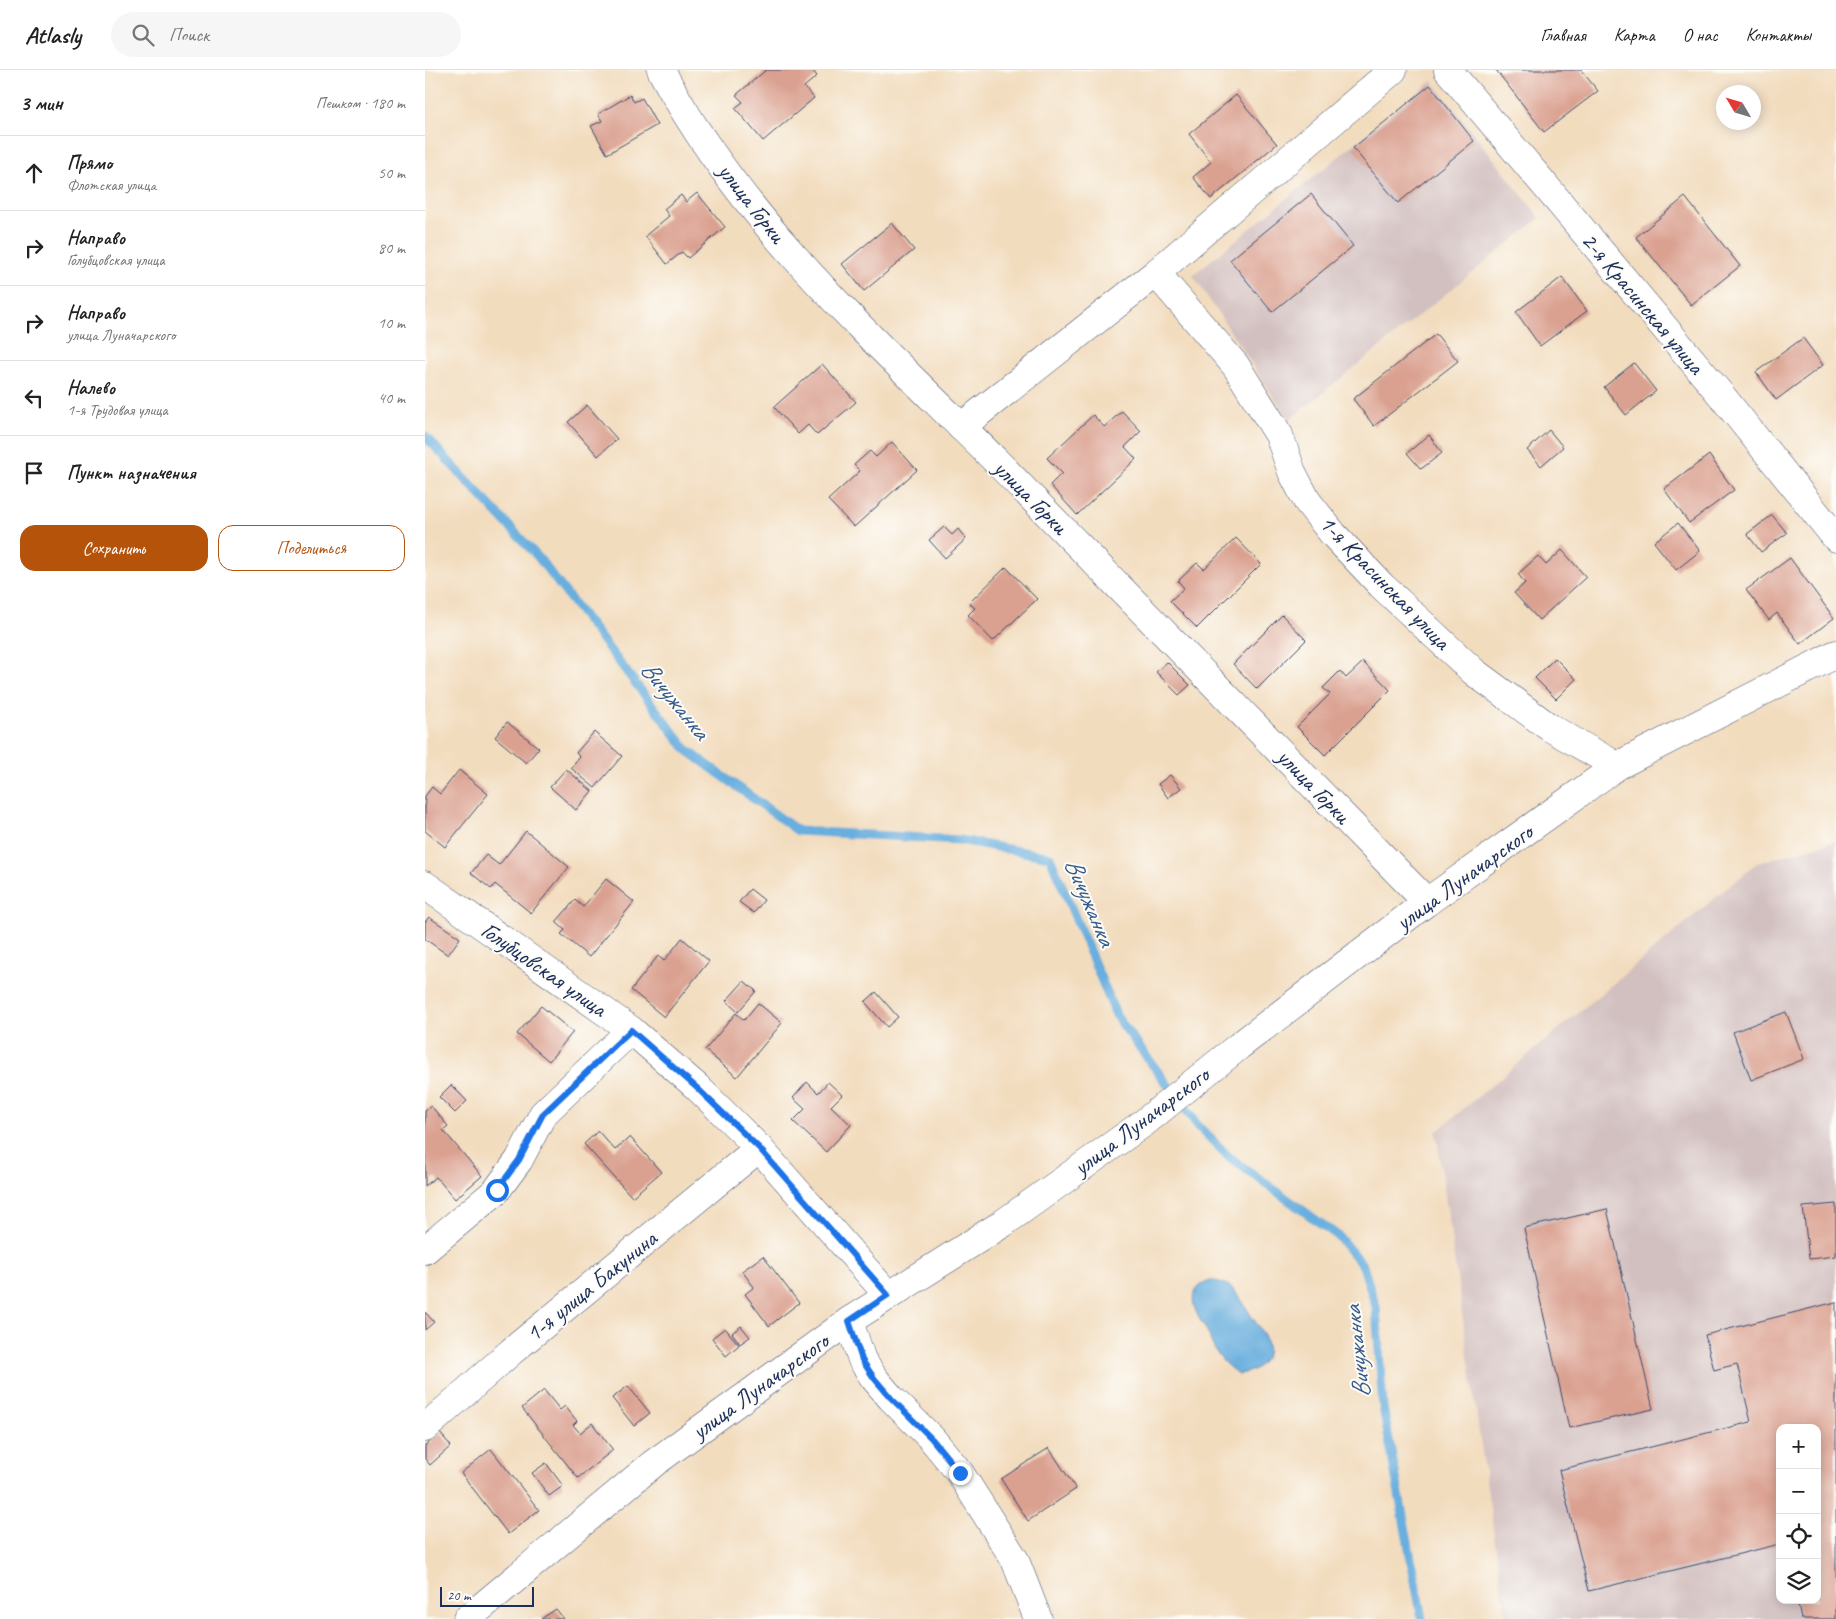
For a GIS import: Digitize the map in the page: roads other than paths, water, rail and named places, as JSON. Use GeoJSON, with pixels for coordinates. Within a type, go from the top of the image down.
{"type":"FeatureCollection","features":[{"type":"Feature","properties":{"kind":"street","name":"улица Горки"},"geometry":{"type":"LineString","coordinates":[[661,70],[698,132],[759,216],[835,302],[1174,641],[1427,902]]}},
{"type":"Feature","properties":{"kind":"street"},"geometry":{"type":"LineString","coordinates":[[961,427],[1156,273],[1393,70]]}},
{"type":"Feature","properties":{"kind":"street","name":"2-я Красинская улица"},"geometry":{"type":"LineString","coordinates":[[1448,70],[1717,390],[1836,538]]}},
{"type":"Feature","properties":{"kind":"street","name":"1-я Красинская улица"},"geometry":{"type":"LineString","coordinates":[[1156,273],[1236,366],[1279,435],[1292,472],[1307,501],[1333,534],[1381,585],[1474,672],[1549,727],[1617,766]]}},
{"type":"Feature","properties":{"kind":"street","name":"улица Луначарского"},"geometry":{"type":"LineString","coordinates":[[467,1619],[654,1463],[849,1321],[1002,1224],[1145,1122],[1239,1046],[1427,902],[1617,766],[1836,654]]}},
{"type":"Feature","properties":{"kind":"street","name":"Голубцовская улица"},"geometry":{"type":"LineString","coordinates":[[425,885],[631,1030],[697,1088],[759,1148],[888,1295]]}},
{"type":"Feature","properties":{"kind":"street"},"geometry":{"type":"LineString","coordinates":[[425,1250],[497,1190],[519,1160],[543,1114],[631,1030]]}},
{"type":"Feature","properties":{"kind":"street","name":"1-я улица Бакунина"},"geometry":{"type":"LineString","coordinates":[[425,1428],[511,1351],[759,1148]]}},
{"type":"Feature","properties":{"kind":"street"},"geometry":{"type":"LineString","coordinates":[[849,1321],[862,1360],[874,1378],[932,1439],[960,1473],[1015,1560],[1038,1619]]}},
{"type":"Feature","properties":{"kind":"water"},"geometry":{"type":"Polygon","coordinates":[[[1210,1281],[1229,1286],[1241,1299],[1260,1329],[1268,1351],[1264,1361],[1255,1369],[1238,1374],[1224,1362],[1212,1344],[1193,1303],[1196,1291],[1201,1285],[1210,1281]]]}},
{"type":"Feature","properties":{"kind":"waterway","name":"Вичужанка"},"geometry":{"type":"LineString","coordinates":[[425,436],[538,557],[687,750],[798,831],[960,840],[1050,857],[1117,1017],[1199,1127],[1228,1156],[1338,1236],[1363,1266],[1376,1307],[1383,1407],[1422,1619]]}}]}
